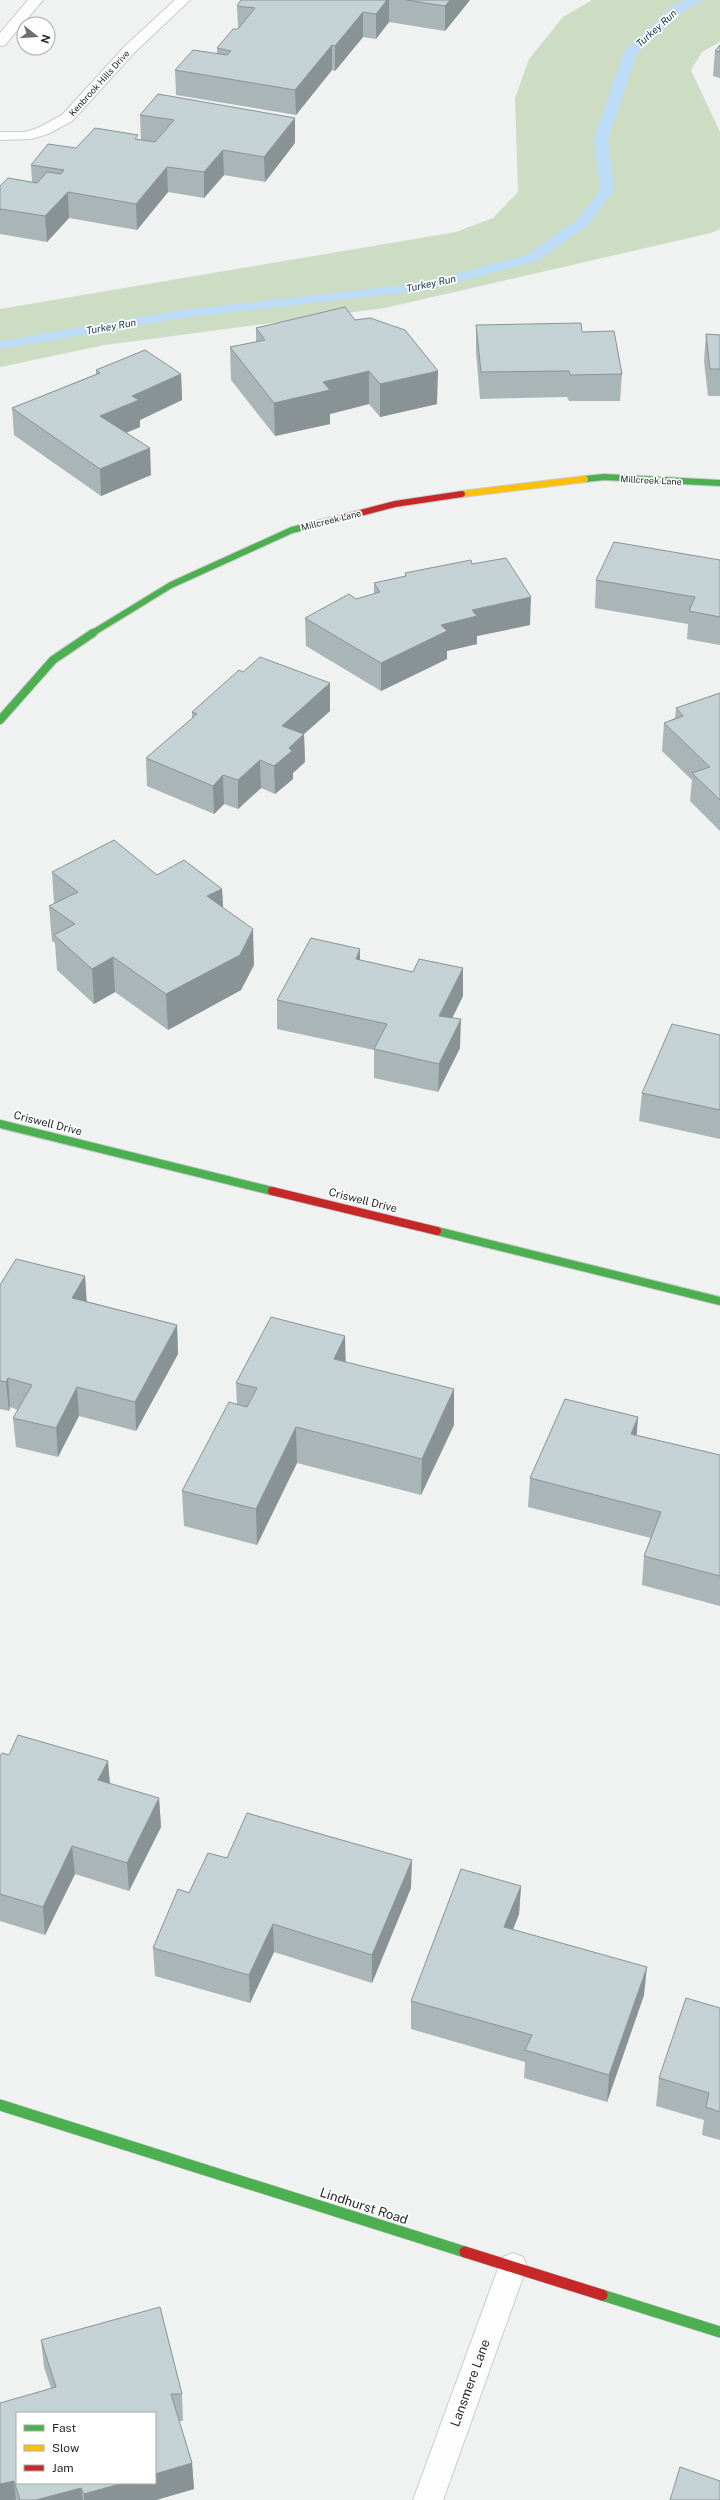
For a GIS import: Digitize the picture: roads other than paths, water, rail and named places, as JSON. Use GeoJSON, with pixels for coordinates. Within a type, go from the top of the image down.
{"type":"FeatureCollection","features":[{"type":"Feature","properties":{"kind":"street"},"geometry":{"type":"LineString","coordinates":[[0,42],[36,0]]}},
{"type":"Feature","properties":{"kind":"street","name":"Kenbrook Hills Drive"},"geometry":{"type":"LineString","coordinates":[[0,136],[26,136],[57,125],[67,118],[130,49],[184,0]]}},
{"type":"Feature","properties":{"kind":"street","name":"Millcreek Lane"},"geometry":{"type":"LineString","coordinates":[[0,720],[52,660],[114,619],[171,585],[292,530],[395,504],[482,490],[604,478],[720,483]]}},
{"type":"Feature","properties":{"kind":"street","name":"Criswell Drive"},"geometry":{"type":"LineString","coordinates":[[0,1124],[720,1301]]}},
{"type":"Feature","properties":{"kind":"street","name":"Lindhurst Road"},"geometry":{"type":"LineString","coordinates":[[0,2105],[720,2332]]}},
{"type":"Feature","properties":{"kind":"street","name":"Lansmere Lane"},"geometry":{"type":"LineString","coordinates":[[428,2500],[513,2266]]}},
{"type":"Feature","properties":{"kind":"waterway","name":"Turkey Run"},"geometry":{"type":"LineString","coordinates":[[0,345],[183,314],[421,287],[532,258],[583,222],[607,190],[601,139],[631,51],[680,7],[698,0]]}}]}
